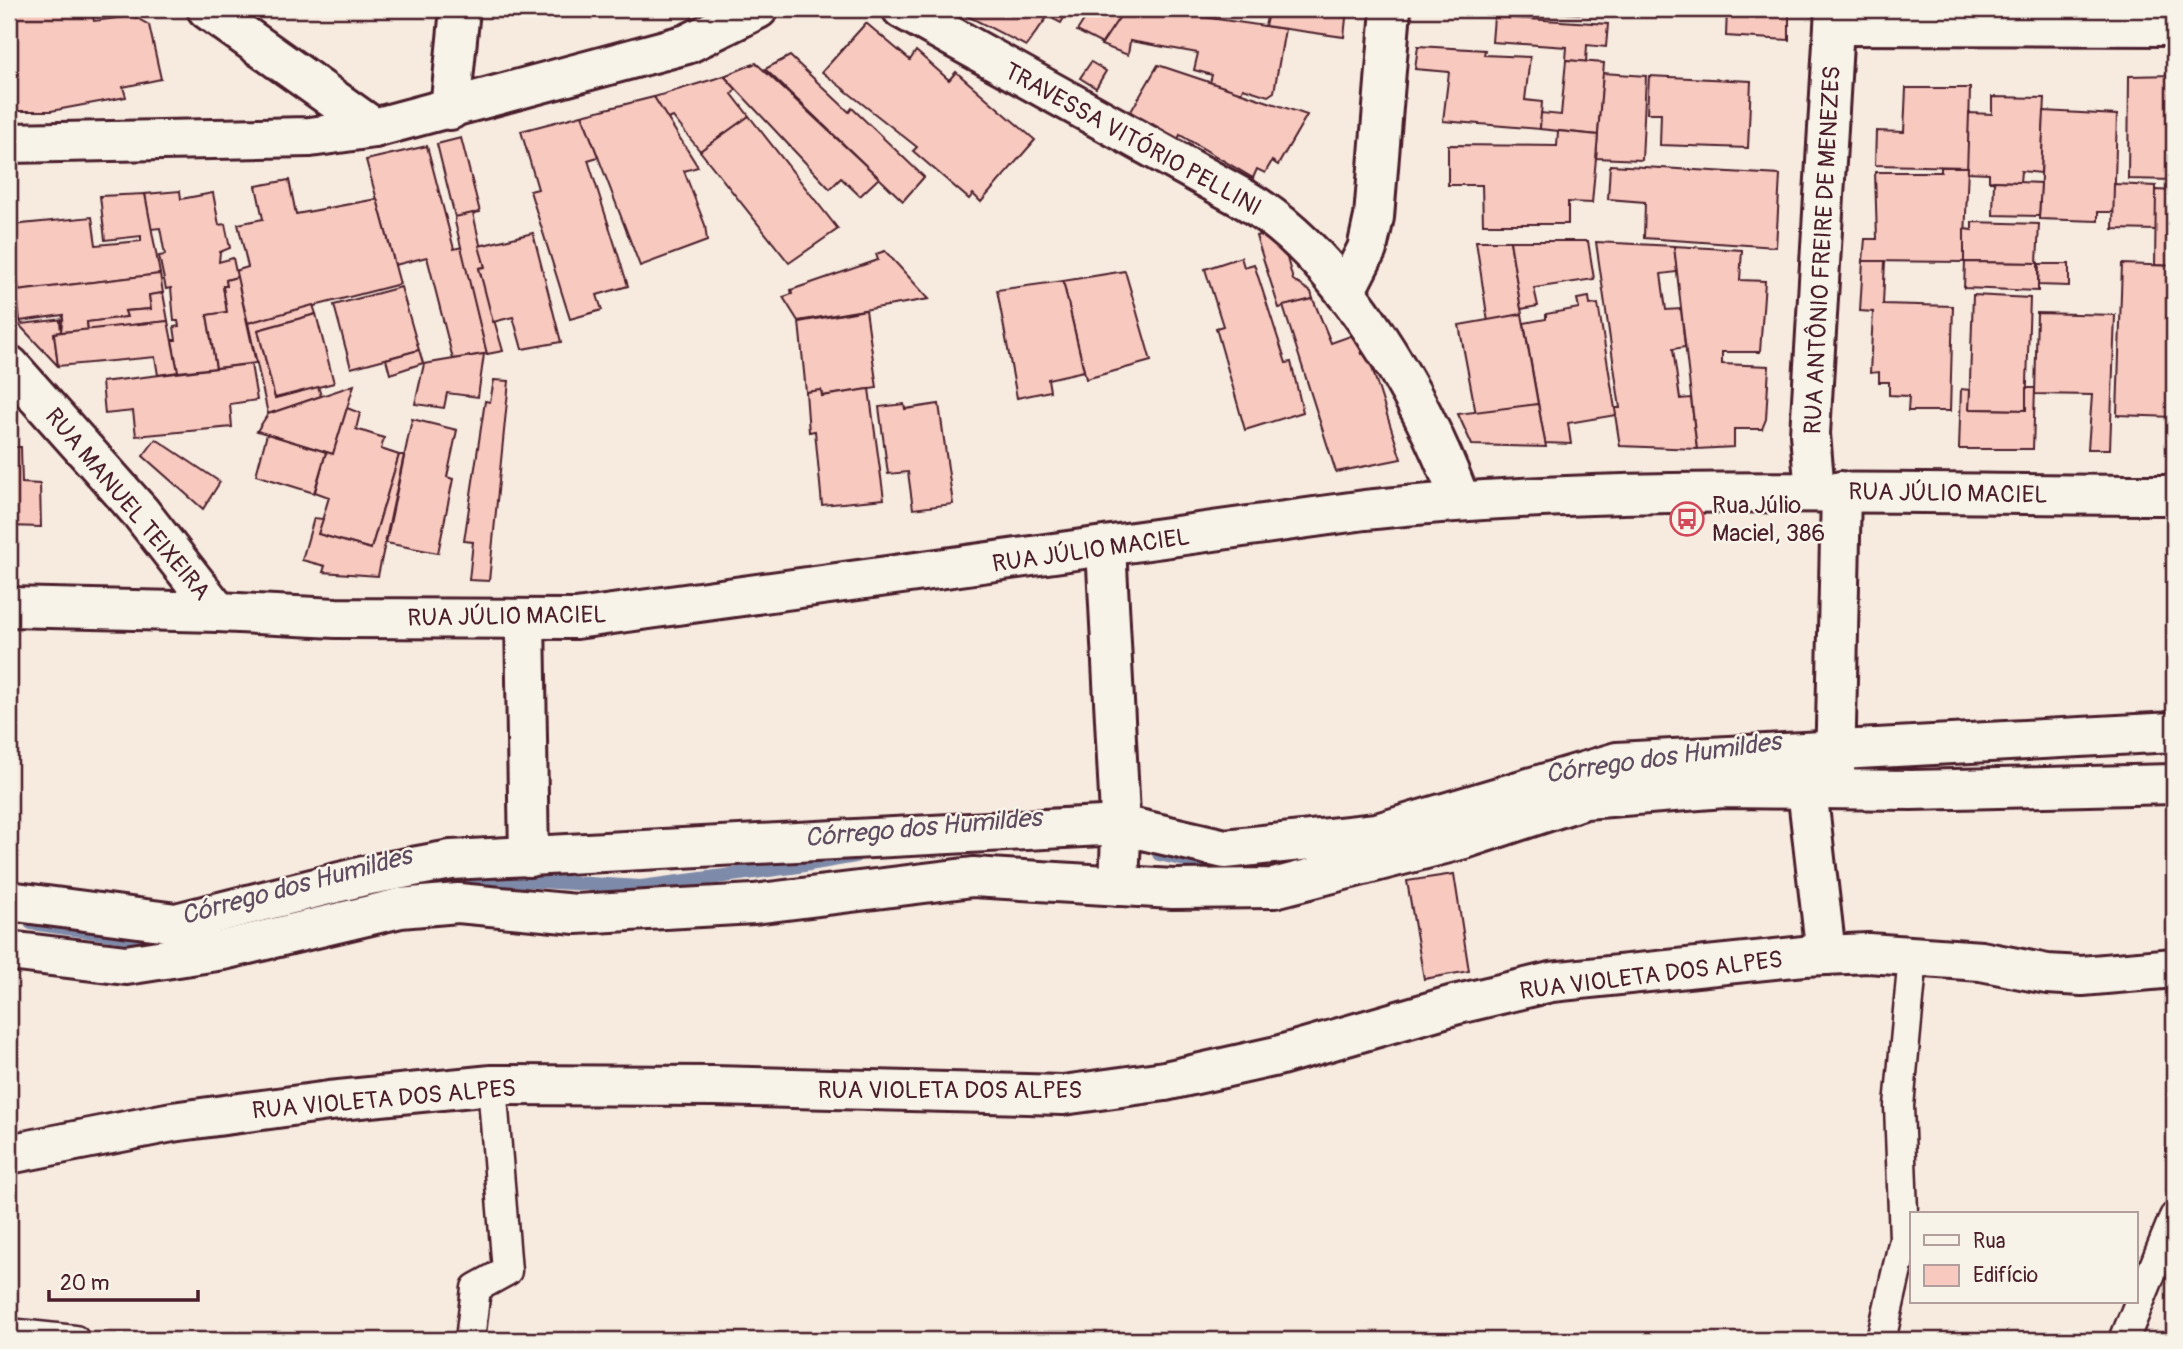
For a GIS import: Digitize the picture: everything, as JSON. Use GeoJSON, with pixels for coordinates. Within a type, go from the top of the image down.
{"type":"FeatureCollection","features":[{"type":"Feature","properties":{"kind":"street"},"geometry":{"type":"LineString","coordinates":[[207,9],[374,128]]}},
{"type":"Feature","properties":{"kind":"street"},"geometry":{"type":"LineString","coordinates":[[450,110],[460,9]]}},
{"type":"Feature","properties":{"kind":"street"},"geometry":{"type":"LineString","coordinates":[[9,143],[310,137],[374,128],[450,110],[687,44],[758,9]]}},
{"type":"Feature","properties":{"kind":"street","name":"TRAVESSA VITÓRIO PELLINI"},"geometry":{"type":"LineString","coordinates":[[902,9],[1275,217],[1304,244],[1345,292],[1411,391],[1446,461],[1460,500]]}},
{"type":"Feature","properties":{"kind":"street"},"geometry":{"type":"LineString","coordinates":[[1345,292],[1367,249],[1374,217],[1391,9]]}},
{"type":"Feature","properties":{"kind":"street"},"geometry":{"type":"LineString","coordinates":[[1835,17],[2174,26]]}},
{"type":"Feature","properties":{"kind":"street","name":"RUA ANTÔNIO FREIRE DE MENEZES"},"geometry":{"type":"LineString","coordinates":[[1826,955],[1829,773],[1828,492],[1811,434],[1835,17]]}},
{"type":"Feature","properties":{"kind":"street","name":"RUA MANUEL TEIXEIRA"},"geometry":{"type":"LineString","coordinates":[[9,365],[141,513],[218,612]]}},
{"type":"Feature","properties":{"kind":"street","name":"RUA JÚLIO MACIEL"},"geometry":{"type":"LineString","coordinates":[[9,607],[336,618],[576,619],[1366,510],[1460,500],[1828,492],[2174,495]]}},
{"type":"Feature","properties":{"kind":"street"},"geometry":{"type":"LineString","coordinates":[[1106,547],[1121,830],[1119,882]]}},
{"type":"Feature","properties":{"kind":"street"},"geometry":{"type":"LineString","coordinates":[[526,619],[529,857]]}},
{"type":"Feature","properties":{"kind":"street"},"geometry":{"type":"LineString","coordinates":[[9,901],[176,923],[316,908],[400,908],[458,903],[576,914],[754,904],[973,877],[1119,882],[1173,889],[1274,888],[1464,839],[1585,799],[1724,788],[2174,732]]}},
{"type":"Feature","properties":{"kind":"street"},"geometry":{"type":"LineString","coordinates":[[9,951],[126,965],[223,950],[316,908],[451,860],[1121,830],[1226,849],[1377,833],[1617,762],[1829,773],[2174,784]]}},
{"type":"Feature","properties":{"kind":"street","name":"RUA VIOLETA DOS ALPES"},"geometry":{"type":"LineString","coordinates":[[9,1154],[172,1122],[329,1101],[492,1085],[714,1086],[1063,1095],[1165,1081],[1277,1056],[1454,1005],[1551,982],[1826,955],[1993,962],[2047,974],[2082,976],[2174,968]]}},
{"type":"Feature","properties":{"kind":"lane"},"geometry":{"type":"LineString","coordinates":[[1881,1340],[1904,1239],[1899,1106],[1913,957]]}},
{"type":"Feature","properties":{"kind":"lane"},"geometry":{"type":"LineString","coordinates":[[470,1340],[476,1288],[507,1272],[492,1085]]}},
{"type":"Feature","properties":{"kind":"lane"},"geometry":{"type":"LineString","coordinates":[[2124,1340],[2174,1217]]}},
{"type":"Feature","properties":{"kind":"lane"},"geometry":{"type":"LineString","coordinates":[[9,1333],[75,1340]]}},
{"type":"Feature","properties":{"kind":"building"},"geometry":{"type":"Polygon","coordinates":[[[9,9],[91,9],[94,21],[133,16],[149,25],[161,79],[123,87],[126,97],[51,111],[13,111],[9,78],[9,9]]]}},
{"type":"Feature","properties":{"kind":"building"},"geometry":{"type":"Polygon","coordinates":[[[568,9],[608,9],[568,15],[568,9]]]}},
{"type":"Feature","properties":{"kind":"building"},"geometry":{"type":"Polygon","coordinates":[[[954,9],[1034,9],[1048,16],[1026,46],[954,9]]]}},
{"type":"Feature","properties":{"kind":"building"},"geometry":{"type":"Polygon","coordinates":[[[1034,9],[1069,9],[1061,23],[1034,9]]]}},
{"type":"Feature","properties":{"kind":"building"},"geometry":{"type":"Polygon","coordinates":[[[1091,9],[1125,9],[1102,44],[1077,31],[1091,9]]]}},
{"type":"Feature","properties":{"kind":"building"},"geometry":{"type":"Polygon","coordinates":[[[1125,9],[1148,9],[1285,29],[1274,92],[1268,96],[1243,88],[1241,93],[1210,83],[1212,75],[1194,70],[1198,53],[1130,41],[1128,55],[1101,45],[1125,9]]]}},
{"type":"Feature","properties":{"kind":"building"},"geometry":{"type":"Polygon","coordinates":[[[1148,9],[1190,9],[1189,14],[1148,9]]]}},
{"type":"Feature","properties":{"kind":"building"},"geometry":{"type":"Polygon","coordinates":[[[1269,9],[1347,9],[1344,37],[1265,26],[1269,9]]]}},
{"type":"Feature","properties":{"kind":"building"},"geometry":{"type":"Polygon","coordinates":[[[1501,9],[1583,9],[1582,14],[1501,9]]]}},
{"type":"Feature","properties":{"kind":"building"},"geometry":{"type":"Polygon","coordinates":[[[1727,9],[1789,9],[1789,40],[1726,36],[1727,9]]]}},
{"type":"Feature","properties":{"kind":"building"},"geometry":{"type":"Polygon","coordinates":[[[1494,17],[1608,24],[1606,47],[1587,45],[1586,62],[1566,60],[1567,47],[1492,42],[1494,17]]]}},
{"type":"Feature","properties":{"kind":"building"},"geometry":{"type":"Polygon","coordinates":[[[866,23],[910,60],[916,51],[949,80],[956,72],[1035,140],[981,202],[973,194],[969,199],[913,151],[917,147],[822,72],[866,23]]]}},
{"type":"Feature","properties":{"kind":"building"},"geometry":{"type":"Polygon","coordinates":[[[1418,46],[1485,50],[1484,55],[1530,57],[1525,100],[1542,102],[1540,129],[1443,121],[1449,72],[1415,69],[1418,46]]]}},
{"type":"Feature","properties":{"kind":"building"},"geometry":{"type":"Polygon","coordinates":[[[790,56],[849,112],[852,108],[924,177],[903,201],[765,69],[790,56]]]}},
{"type":"Feature","properties":{"kind":"building"},"geometry":{"type":"Polygon","coordinates":[[[1566,60],[1604,63],[1598,135],[1540,129],[1541,113],[1561,115],[1566,60]]]}},
{"type":"Feature","properties":{"kind":"building"},"geometry":{"type":"Polygon","coordinates":[[[1091,62],[1106,71],[1096,88],[1080,78],[1091,62]]]}},
{"type":"Feature","properties":{"kind":"building"},"geometry":{"type":"Polygon","coordinates":[[[756,63],[879,178],[860,196],[841,178],[830,189],[724,76],[756,63]]]}},
{"type":"Feature","properties":{"kind":"building"},"geometry":{"type":"Polygon","coordinates":[[[1158,65],[1307,115],[1278,165],[1272,161],[1265,173],[1257,169],[1253,178],[1180,135],[1178,139],[1130,113],[1158,65]]]}},
{"type":"Feature","properties":{"kind":"building"},"geometry":{"type":"Polygon","coordinates":[[[1603,73],[1646,76],[1642,160],[1596,158],[1603,73]]]}},
{"type":"Feature","properties":{"kind":"building"},"geometry":{"type":"Polygon","coordinates":[[[2174,75],[2174,180],[2128,179],[2129,76],[2174,75]]]}},
{"type":"Feature","properties":{"kind":"building"},"geometry":{"type":"Polygon","coordinates":[[[724,76],[736,89],[732,94],[749,116],[700,151],[673,117],[666,120],[654,97],[724,76]]]}},
{"type":"Feature","properties":{"kind":"building"},"geometry":{"type":"Polygon","coordinates":[[[1649,76],[1751,81],[1748,148],[1660,145],[1661,113],[1647,113],[1649,76]]]}},
{"type":"Feature","properties":{"kind":"building"},"geometry":{"type":"Polygon","coordinates":[[[10,78],[13,111],[9,111],[10,78]]]}},
{"type":"Feature","properties":{"kind":"building"},"geometry":{"type":"Polygon","coordinates":[[[1906,88],[1970,88],[1968,167],[1875,165],[1876,131],[1904,132],[1906,88]]]}},
{"type":"Feature","properties":{"kind":"building"},"geometry":{"type":"Polygon","coordinates":[[[654,97],[698,167],[684,171],[705,225],[707,241],[640,266],[582,115],[654,97]]]}},
{"type":"Feature","properties":{"kind":"building"},"geometry":{"type":"Polygon","coordinates":[[[1992,97],[2045,98],[2041,173],[2021,171],[2020,182],[1989,181],[1989,173],[1967,172],[1969,113],[1992,114],[1992,97]]]}},
{"type":"Feature","properties":{"kind":"building"},"geometry":{"type":"Polygon","coordinates":[[[2044,111],[2117,115],[2114,212],[2098,212],[2098,221],[2039,219],[2044,111]]]}},
{"type":"Feature","properties":{"kind":"building"},"geometry":{"type":"Polygon","coordinates":[[[582,115],[598,157],[588,160],[628,286],[597,295],[602,310],[570,319],[530,191],[538,189],[521,131],[582,115]]]}},
{"type":"Feature","properties":{"kind":"building"},"geometry":{"type":"Polygon","coordinates":[[[749,116],[838,229],[789,263],[700,151],[749,116]]]}},
{"type":"Feature","properties":{"kind":"building"},"geometry":{"type":"Polygon","coordinates":[[[1558,131],[1598,135],[1592,203],[1568,202],[1568,224],[1483,224],[1482,185],[1448,185],[1448,145],[1557,146],[1558,131]]]}},
{"type":"Feature","properties":{"kind":"building"},"geometry":{"type":"Polygon","coordinates":[[[461,138],[480,212],[455,217],[437,144],[461,138]]]}},
{"type":"Feature","properties":{"kind":"building"},"geometry":{"type":"Polygon","coordinates":[[[427,146],[454,249],[462,247],[487,354],[453,359],[427,257],[395,265],[366,160],[427,146]]]}},
{"type":"Feature","properties":{"kind":"building"},"geometry":{"type":"Polygon","coordinates":[[[1610,165],[1780,175],[1776,247],[1644,238],[1645,202],[1608,199],[1610,165]]]}},
{"type":"Feature","properties":{"kind":"building"},"geometry":{"type":"Polygon","coordinates":[[[1941,167],[1968,167],[1964,262],[1863,261],[1865,239],[1877,239],[1875,172],[1941,172],[1941,167]]]}},
{"type":"Feature","properties":{"kind":"building"},"geometry":{"type":"Polygon","coordinates":[[[289,180],[296,214],[377,199],[400,284],[248,323],[235,271],[248,267],[238,224],[263,219],[256,186],[289,180]]]}},
{"type":"Feature","properties":{"kind":"building"},"geometry":{"type":"Polygon","coordinates":[[[1994,181],[2041,183],[2039,216],[1993,215],[1994,181]]]}},
{"type":"Feature","properties":{"kind":"building"},"geometry":{"type":"Polygon","coordinates":[[[2114,184],[2156,186],[2156,230],[2113,229],[2114,184]]]}},
{"type":"Feature","properties":{"kind":"building"},"geometry":{"type":"Polygon","coordinates":[[[2156,190],[2174,191],[2174,266],[2155,265],[2156,190]]]}},
{"type":"Feature","properties":{"kind":"building"},"geometry":{"type":"Polygon","coordinates":[[[180,191],[181,199],[213,193],[219,225],[225,224],[230,248],[220,252],[219,262],[233,258],[237,277],[226,280],[227,286],[223,286],[227,312],[207,315],[216,368],[178,372],[172,340],[176,340],[174,327],[179,326],[178,321],[174,321],[171,288],[166,289],[159,256],[165,255],[160,228],[151,229],[145,194],[180,191]]]}},
{"type":"Feature","properties":{"kind":"building"},"geometry":{"type":"Polygon","coordinates":[[[145,194],[160,274],[19,291],[12,225],[92,217],[96,245],[141,241],[141,236],[105,240],[100,196],[145,194]]]}},
{"type":"Feature","properties":{"kind":"building"},"geometry":{"type":"Polygon","coordinates":[[[473,213],[485,267],[479,268],[503,351],[487,354],[455,222],[455,217],[473,213]]]}},
{"type":"Feature","properties":{"kind":"building"},"geometry":{"type":"Polygon","coordinates":[[[1972,222],[2039,224],[2037,263],[1964,262],[1964,229],[1972,230],[1972,222]]]}},
{"type":"Feature","properties":{"kind":"building"},"geometry":{"type":"Polygon","coordinates":[[[1279,229],[1293,280],[1311,292],[1313,299],[1279,308],[1256,236],[1279,229]]]}},
{"type":"Feature","properties":{"kind":"building"},"geometry":{"type":"Polygon","coordinates":[[[533,233],[561,342],[522,349],[513,317],[493,322],[479,268],[485,267],[479,246],[533,233]]]}},
{"type":"Feature","properties":{"kind":"building"},"geometry":{"type":"Polygon","coordinates":[[[1476,241],[1510,241],[1522,314],[1488,322],[1476,241]]]}},
{"type":"Feature","properties":{"kind":"building"},"geometry":{"type":"Polygon","coordinates":[[[1510,241],[1588,241],[1594,279],[1534,288],[1538,306],[1521,309],[1510,241]]]}},
{"type":"Feature","properties":{"kind":"building"},"geometry":{"type":"Polygon","coordinates":[[[1596,242],[1674,246],[1677,272],[1661,274],[1666,310],[1681,309],[1685,347],[1673,349],[1680,399],[1691,398],[1697,449],[1620,446],[1614,408],[1620,408],[1596,242]]]}},
{"type":"Feature","properties":{"kind":"building"},"geometry":{"type":"Polygon","coordinates":[[[1674,246],[1742,250],[1740,280],[1765,281],[1760,352],[1722,352],[1722,364],[1769,366],[1766,419],[1762,429],[1734,429],[1734,447],[1697,449],[1674,246]]]}},
{"type":"Feature","properties":{"kind":"building"},"geometry":{"type":"Polygon","coordinates":[[[885,251],[929,299],[798,321],[783,297],[792,294],[791,290],[878,260],[876,254],[885,251]]]}},
{"type":"Feature","properties":{"kind":"building"},"geometry":{"type":"Polygon","coordinates":[[[1241,257],[1244,267],[1254,264],[1286,363],[1291,362],[1303,412],[1245,430],[1216,328],[1223,326],[1205,269],[1241,257]]]}},
{"type":"Feature","properties":{"kind":"building"},"geometry":{"type":"Polygon","coordinates":[[[1863,261],[1885,261],[1883,304],[1953,306],[1950,411],[1908,411],[1909,396],[1889,395],[1889,382],[1879,382],[1879,372],[1870,373],[1873,312],[1860,311],[1863,261]]]}},
{"type":"Feature","properties":{"kind":"building"},"geometry":{"type":"Polygon","coordinates":[[[1965,262],[2038,263],[2038,291],[1964,288],[1965,262]]]}},
{"type":"Feature","properties":{"kind":"building"},"geometry":{"type":"Polygon","coordinates":[[[2039,264],[2069,264],[2069,286],[2038,285],[2039,264]]]}},
{"type":"Feature","properties":{"kind":"building"},"geometry":{"type":"Polygon","coordinates":[[[2122,264],[2174,266],[2174,417],[2117,415],[2122,264]]]}},
{"type":"Feature","properties":{"kind":"building"},"geometry":{"type":"Polygon","coordinates":[[[1125,271],[1151,361],[1086,379],[1063,281],[1125,271]]]}},
{"type":"Feature","properties":{"kind":"building"},"geometry":{"type":"Polygon","coordinates":[[[160,274],[163,293],[149,295],[151,309],[125,311],[127,317],[87,322],[88,330],[61,332],[63,315],[20,321],[17,291],[160,274]]]}},
{"type":"Feature","properties":{"kind":"building"},"geometry":{"type":"Polygon","coordinates":[[[237,277],[256,363],[216,368],[207,315],[227,312],[223,286],[227,286],[226,280],[237,277]]]}},
{"type":"Feature","properties":{"kind":"building"},"geometry":{"type":"Polygon","coordinates":[[[1063,281],[1084,371],[1048,379],[1050,391],[1017,398],[997,290],[1063,281]]]}},
{"type":"Feature","properties":{"kind":"building"},"geometry":{"type":"Polygon","coordinates":[[[401,287],[419,350],[351,368],[334,305],[401,287]]]}},
{"type":"Feature","properties":{"kind":"building"},"geometry":{"type":"Polygon","coordinates":[[[163,293],[168,321],[88,330],[87,322],[127,317],[125,311],[151,309],[149,295],[163,293]]]}},
{"type":"Feature","properties":{"kind":"building"},"geometry":{"type":"Polygon","coordinates":[[[1973,295],[2030,298],[2026,410],[1969,409],[1973,295]]]}},
{"type":"Feature","properties":{"kind":"building"},"geometry":{"type":"Polygon","coordinates":[[[1589,297],[1590,305],[1598,304],[1616,415],[1568,423],[1571,444],[1545,443],[1524,323],[1546,319],[1546,314],[1579,308],[1577,299],[1589,297]]]}},
{"type":"Feature","properties":{"kind":"building"},"geometry":{"type":"Polygon","coordinates":[[[1313,299],[1331,343],[1356,334],[1362,354],[1380,348],[1385,367],[1373,371],[1401,459],[1336,472],[1283,306],[1313,299]]]}},
{"type":"Feature","properties":{"kind":"building"},"geometry":{"type":"Polygon","coordinates":[[[313,305],[316,314],[258,330],[275,398],[318,386],[321,396],[268,414],[248,323],[313,305]]]}},
{"type":"Feature","properties":{"kind":"building"},"geometry":{"type":"Polygon","coordinates":[[[9,306],[22,324],[64,319],[60,321],[61,332],[54,333],[58,366],[9,314],[9,306]]]}},
{"type":"Feature","properties":{"kind":"building"},"geometry":{"type":"Polygon","coordinates":[[[866,310],[877,388],[822,396],[821,390],[806,392],[799,322],[866,310]]]}},
{"type":"Feature","properties":{"kind":"building"},"geometry":{"type":"Polygon","coordinates":[[[2037,313],[2115,315],[2110,449],[2088,449],[2092,395],[2035,394],[2037,313]]]}},
{"type":"Feature","properties":{"kind":"building"},"geometry":{"type":"Polygon","coordinates":[[[316,314],[334,383],[275,398],[258,330],[316,314]]]}},
{"type":"Feature","properties":{"kind":"building"},"geometry":{"type":"Polygon","coordinates":[[[1522,314],[1538,404],[1476,414],[1459,325],[1522,314]]]}},
{"type":"Feature","properties":{"kind":"building"},"geometry":{"type":"Polygon","coordinates":[[[168,321],[178,372],[158,375],[155,357],[58,366],[54,333],[168,321]]]}},
{"type":"Feature","properties":{"kind":"building"},"geometry":{"type":"Polygon","coordinates":[[[419,350],[423,363],[390,374],[386,359],[419,350]]]}},
{"type":"Feature","properties":{"kind":"building"},"geometry":{"type":"Polygon","coordinates":[[[484,354],[478,397],[447,393],[444,408],[415,404],[424,364],[484,354]]]}},
{"type":"Feature","properties":{"kind":"building"},"geometry":{"type":"Polygon","coordinates":[[[251,364],[257,400],[230,404],[232,427],[136,436],[133,411],[105,414],[102,382],[251,364]]]}},
{"type":"Feature","properties":{"kind":"building"},"geometry":{"type":"Polygon","coordinates":[[[494,380],[509,381],[489,581],[469,580],[473,542],[464,541],[485,401],[490,402],[494,380]]]}},
{"type":"Feature","properties":{"kind":"building"},"geometry":{"type":"Polygon","coordinates":[[[354,385],[333,454],[257,431],[268,414],[354,385]]]}},
{"type":"Feature","properties":{"kind":"building"},"geometry":{"type":"Polygon","coordinates":[[[2026,388],[2035,388],[2033,449],[1959,449],[1961,389],[1970,390],[1969,409],[2026,410],[2026,388]]]}},
{"type":"Feature","properties":{"kind":"building"},"geometry":{"type":"Polygon","coordinates":[[[869,389],[884,499],[822,505],[815,431],[809,432],[806,392],[821,390],[822,396],[869,389]]]}},
{"type":"Feature","properties":{"kind":"building"},"geometry":{"type":"Polygon","coordinates":[[[904,404],[905,409],[939,404],[953,504],[913,509],[908,472],[888,474],[879,407],[904,404]]]}},
{"type":"Feature","properties":{"kind":"building"},"geometry":{"type":"Polygon","coordinates":[[[1538,404],[1546,447],[1472,445],[1458,414],[1538,404]]]}},
{"type":"Feature","properties":{"kind":"building"},"geometry":{"type":"Polygon","coordinates":[[[347,408],[360,413],[356,429],[384,438],[381,449],[399,455],[371,549],[318,534],[329,497],[315,492],[326,452],[333,454],[347,408]]]}},
{"type":"Feature","properties":{"kind":"building"},"geometry":{"type":"Polygon","coordinates":[[[412,419],[457,430],[447,477],[453,479],[438,553],[386,543],[412,419]]]}},
{"type":"Feature","properties":{"kind":"building"},"geometry":{"type":"Polygon","coordinates":[[[267,434],[326,452],[314,493],[256,475],[267,434]]]}},
{"type":"Feature","properties":{"kind":"building"},"geometry":{"type":"Polygon","coordinates":[[[156,439],[220,482],[203,509],[143,456],[156,439]]]}},
{"type":"Feature","properties":{"kind":"building"},"geometry":{"type":"Polygon","coordinates":[[[9,447],[21,447],[22,483],[40,484],[41,527],[9,526],[9,447]]]}},
{"type":"Feature","properties":{"kind":"building"},"geometry":{"type":"Polygon","coordinates":[[[399,455],[404,455],[378,576],[323,572],[325,566],[302,560],[314,518],[323,519],[318,534],[371,549],[399,455]]]}},
{"type":"Feature","properties":{"kind":"building"},"geometry":{"type":"Polygon","coordinates":[[[1454,874],[1469,971],[1424,979],[1407,881],[1454,874]]]}},
{"type":"Feature","properties":{"kind":"waterway","name":"Córrego dos Humildes"},"geometry":{"type":"LineString","coordinates":[[1159,854],[1220,868],[1239,866]]}},
{"type":"Feature","properties":{"kind":"waterway","name":"Córrego dos Humildes"},"geometry":{"type":"LineString","coordinates":[[468,877],[641,887],[855,856]]}},
{"type":"Feature","properties":{"kind":"waterway","name":"Córrego dos Humildes"},"geometry":{"type":"LineString","coordinates":[[31,923],[177,943]]}},
{"type":"Feature","properties":{"kind":"place","name":"Rua Júlio Maciel, 386"},"geometry":{"type":"Point","coordinates":[1687,519]}}]}
